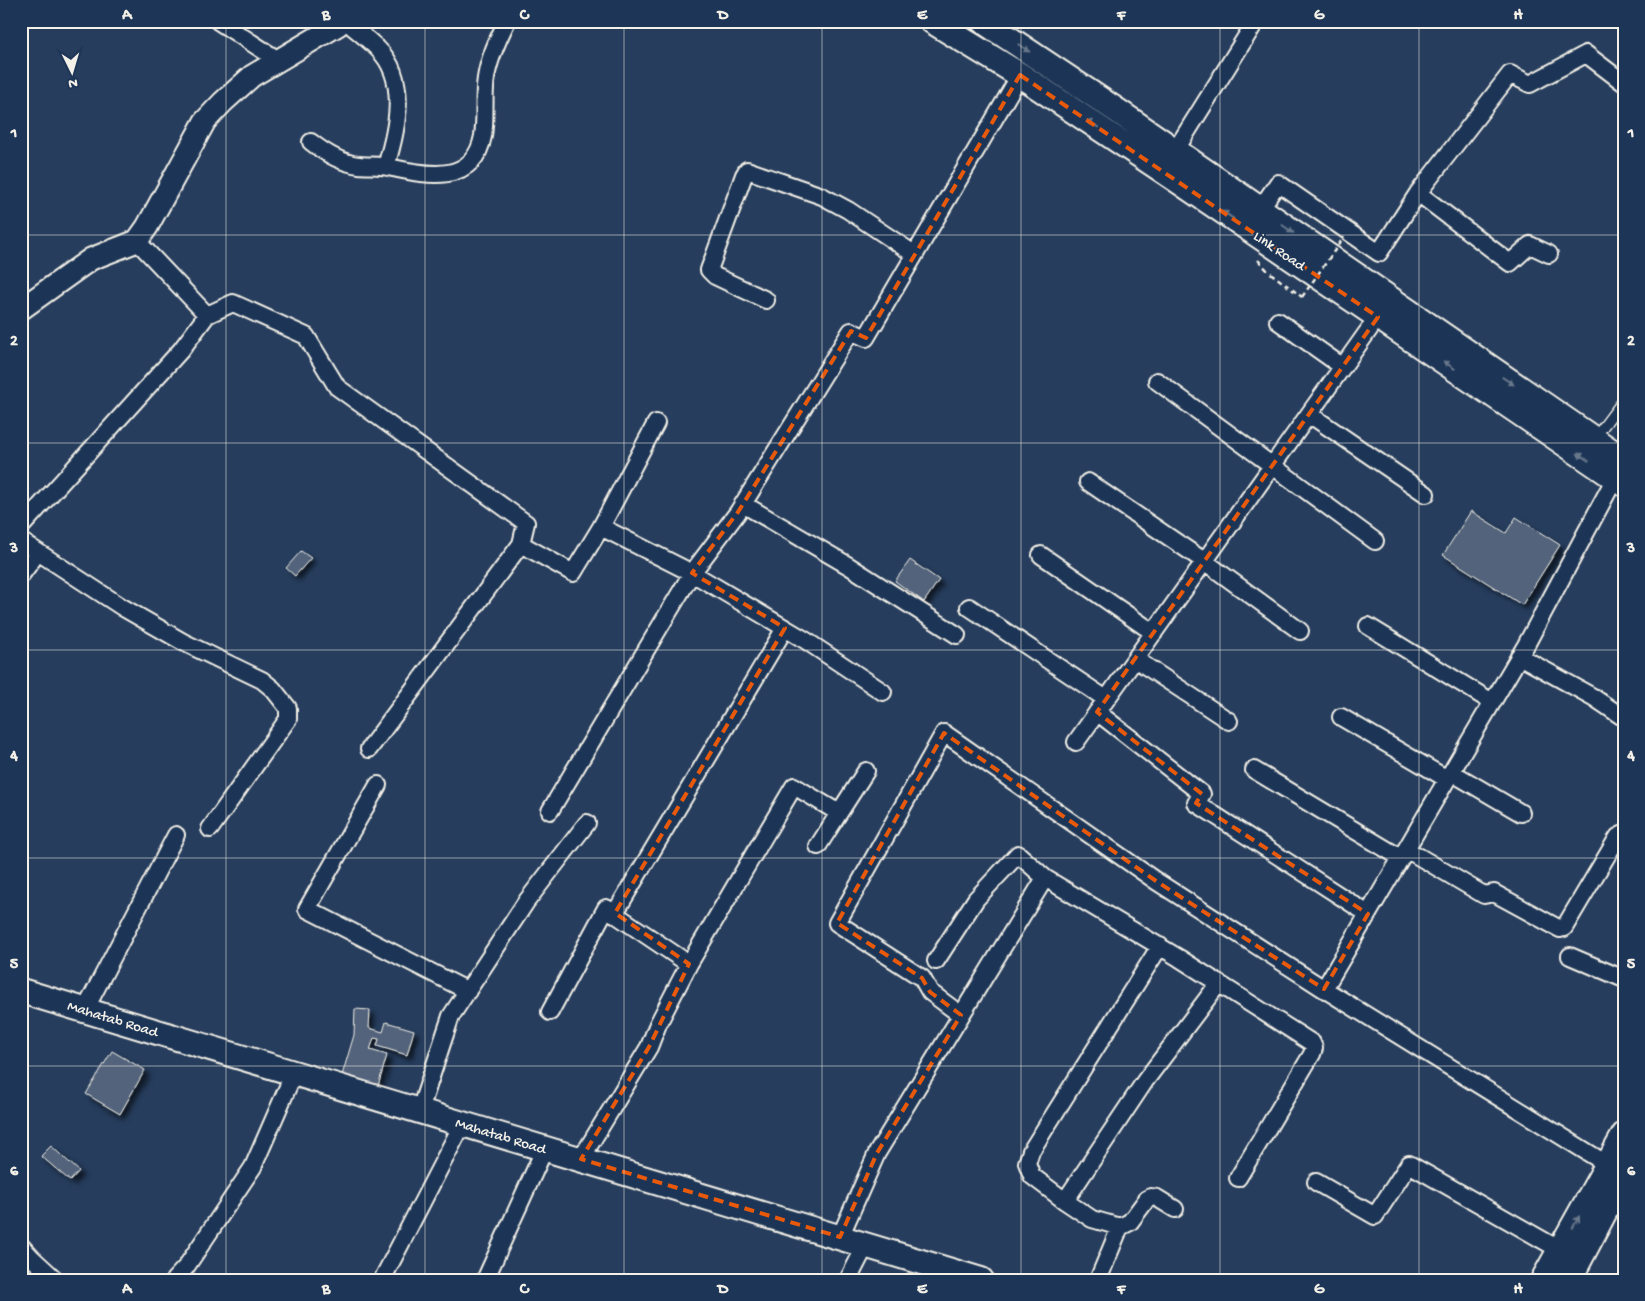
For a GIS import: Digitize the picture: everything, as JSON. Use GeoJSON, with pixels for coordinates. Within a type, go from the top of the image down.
{"type":"FeatureCollection","features":[{"type":"Feature","properties":{"kind":"main road","name":"Link Road"},"geometry":{"type":"LineString","coordinates":[[932,21],[1020,75],[1378,317],[1621,474]]}},
{"type":"Feature","properties":{"kind":"main road","name":"Link Road"},"geometry":{"type":"LineString","coordinates":[[983,21],[1260,209],[1594,440],[1621,474]]}},
{"type":"Feature","properties":{"kind":"main road","name":"Mahatab Road"},"geometry":{"type":"LineString","coordinates":[[21,991],[981,1280]]}},
{"type":"Feature","properties":{"kind":"main road"},"geometry":{"type":"LineString","coordinates":[[1569,1280],[1616,1170],[1624,1135]]}},
{"type":"Feature","properties":{"kind":"main road"},"geometry":{"type":"LineString","coordinates":[[1543,1280],[1560,1250],[1616,1170]]}},
{"type":"Feature","properties":{"kind":"street"},"geometry":{"type":"LineString","coordinates":[[218,21],[278,60]]}},
{"type":"Feature","properties":{"kind":"street"},"geometry":{"type":"LineString","coordinates":[[21,309],[90,259],[137,241],[147,227],[205,121],[252,76],[338,25],[341,21]]}},
{"type":"Feature","properties":{"kind":"street"},"geometry":{"type":"LineString","coordinates":[[346,21],[379,50],[392,68],[398,112],[394,139],[386,166]]}},
{"type":"Feature","properties":{"kind":"street"},"geometry":{"type":"LineString","coordinates":[[311,142],[328,155],[358,165],[386,166],[410,172],[437,175],[461,170],[475,157],[482,136],[486,77],[491,57],[507,21]]}},
{"type":"Feature","properties":{"kind":"street"},"geometry":{"type":"LineString","coordinates":[[1175,151],[1256,21]]}},
{"type":"Feature","properties":{"kind":"street"},"geometry":{"type":"LineString","coordinates":[[1260,209],[1278,183],[1379,253],[1418,193],[1510,74],[1530,84],[1586,54],[1624,83]]}},
{"type":"Feature","properties":{"kind":"street"},"geometry":{"type":"LineString","coordinates":[[550,811],[692,573],[743,504],[851,330],[866,338],[1020,75]]}},
{"type":"Feature","properties":{"kind":"street"},"geometry":{"type":"LineString","coordinates":[[766,300],[714,276],[709,270],[747,170],[822,196],[848,210],[914,254]]}},
{"type":"Feature","properties":{"kind":"street"},"geometry":{"type":"LineString","coordinates":[[1418,193],[1510,262],[1530,245],[1549,254]]}},
{"type":"Feature","properties":{"kind":"street"},"geometry":{"type":"LineString","coordinates":[[137,241],[207,315]]}},
{"type":"Feature","properties":{"kind":"street"},"geometry":{"type":"LineString","coordinates":[[21,527],[181,350],[207,315],[233,303],[306,336],[337,387],[526,523],[521,544],[369,750]]}},
{"type":"Feature","properties":{"kind":"street"},"geometry":{"type":"LineString","coordinates":[[1076,742],[1378,317]]}},
{"type":"Feature","properties":{"kind":"street"},"geometry":{"type":"LineString","coordinates":[[1278,321],[1343,367]]}},
{"type":"Feature","properties":{"kind":"street"},"geometry":{"type":"LineString","coordinates":[[1157,381],[1375,541]]}},
{"type":"Feature","properties":{"kind":"street"},"geometry":{"type":"LineString","coordinates":[[1309,414],[1426,494]]}},
{"type":"Feature","properties":{"kind":"street"},"geometry":{"type":"LineString","coordinates":[[521,544],[573,573],[601,528],[656,423]]}},
{"type":"Feature","properties":{"kind":"street"},"geometry":{"type":"LineString","coordinates":[[1324,989],[1519,656],[1621,474]]}},
{"type":"Feature","properties":{"kind":"street"},"geometry":{"type":"LineString","coordinates":[[1088,482],[1300,631]]}},
{"type":"Feature","properties":{"kind":"street"},"geometry":{"type":"LineString","coordinates":[[743,504],[850,566],[957,635]]}},
{"type":"Feature","properties":{"kind":"street"},"geometry":{"type":"LineString","coordinates":[[601,528],[692,573],[784,628],[883,692]]}},
{"type":"Feature","properties":{"kind":"street"},"geometry":{"type":"LineString","coordinates":[[21,541],[122,607],[183,642],[262,680],[273,689],[288,708],[288,719],[210,829]]}},
{"type":"Feature","properties":{"kind":"street"},"geometry":{"type":"LineString","coordinates":[[21,575],[38,552]]}},
{"type":"Feature","properties":{"kind":"street"},"geometry":{"type":"LineString","coordinates":[[1042,554],[1154,632]]}},
{"type":"Feature","properties":{"kind":"street"},"geometry":{"type":"LineString","coordinates":[[969,607],[1106,699]]}},
{"type":"Feature","properties":{"kind":"street"},"geometry":{"type":"LineString","coordinates":[[1368,626],[1492,702]]}},
{"type":"Feature","properties":{"kind":"street"},"geometry":{"type":"LineString","coordinates":[[615,913],[784,628]]}},
{"type":"Feature","properties":{"kind":"street"},"geometry":{"type":"LineString","coordinates":[[1519,656],[1593,697],[1624,718]]}},
{"type":"Feature","properties":{"kind":"street"},"geometry":{"type":"LineString","coordinates":[[1135,659],[1229,722]]}},
{"type":"Feature","properties":{"kind":"street"},"geometry":{"type":"LineString","coordinates":[[1097,712],[1202,794],[1196,803],[1368,914]]}},
{"type":"Feature","properties":{"kind":"street"},"geometry":{"type":"LineString","coordinates":[[1341,717],[1521,813]]}},
{"type":"Feature","properties":{"kind":"street"},"geometry":{"type":"LineString","coordinates":[[961,1014],[930,992],[922,978],[837,923],[944,733],[1156,881],[1324,989],[1616,1170]]}},
{"type":"Feature","properties":{"kind":"street"},"geometry":{"type":"LineString","coordinates":[[1254,770],[1484,896],[1494,892],[1560,929],[1564,928],[1618,837],[1624,834]]}},
{"type":"Feature","properties":{"kind":"street"},"geometry":{"type":"LineString","coordinates":[[818,846],[866,771]]}},
{"type":"Feature","properties":{"kind":"street"},"geometry":{"type":"LineString","coordinates":[[378,785],[307,909],[468,991]]}},
{"type":"Feature","properties":{"kind":"street"},"geometry":{"type":"LineString","coordinates":[[580,1159],[649,1047],[658,1024],[689,964],[794,786],[839,813]]}},
{"type":"Feature","properties":{"kind":"street"},"geometry":{"type":"LineString","coordinates":[[420,1110],[451,1016],[526,902],[587,823]]}},
{"type":"Feature","properties":{"kind":"street"},"geometry":{"type":"LineString","coordinates":[[85,1010],[176,835]]}},
{"type":"Feature","properties":{"kind":"street"},"geometry":{"type":"LineString","coordinates":[[936,961],[976,898],[1018,854],[1045,878],[1160,946],[1308,1039],[1314,1048],[1238,1178]]}},
{"type":"Feature","properties":{"kind":"street"},"geometry":{"type":"LineString","coordinates":[[840,1237],[877,1153],[1045,878]]}},
{"type":"Feature","properties":{"kind":"street"},"geometry":{"type":"LineString","coordinates":[[550,1012],[606,908],[689,964]]}},
{"type":"Feature","properties":{"kind":"street"},"geometry":{"type":"LineString","coordinates":[[1120,1227],[1092,1219],[1065,1201],[1032,1176],[1027,1164],[1031,1152],[1160,946]]}},
{"type":"Feature","properties":{"kind":"street"},"geometry":{"type":"LineString","coordinates":[[1570,956],[1624,979]]}},
{"type":"Feature","properties":{"kind":"street"},"geometry":{"type":"LineString","coordinates":[[1065,1201],[1145,1081],[1219,983]]}},
{"type":"Feature","properties":{"kind":"street"},"geometry":{"type":"LineString","coordinates":[[174,1280],[186,1267],[253,1167],[294,1073]]}},
{"type":"Feature","properties":{"kind":"street"},"geometry":{"type":"LineString","coordinates":[[382,1280],[463,1124]]}},
{"type":"Feature","properties":{"kind":"street"},"geometry":{"type":"LineString","coordinates":[[485,1280],[544,1148]]}},
{"type":"Feature","properties":{"kind":"street"},"geometry":{"type":"LineString","coordinates":[[1316,1182],[1375,1216],[1409,1164],[1560,1250]]}},
{"type":"Feature","properties":{"kind":"street"},"geometry":{"type":"LineString","coordinates":[[1098,1280],[1120,1227],[1130,1222],[1147,1200],[1152,1197],[1157,1198],[1175,1209]]}},
{"type":"Feature","properties":{"kind":"street"},"geometry":{"type":"LineString","coordinates":[[848,1280],[866,1245]]}},
{"type":"Feature","properties":{"kind":"street"},"geometry":{"type":"LineString","coordinates":[[21,1246],[56,1280]]}},
{"type":"Feature","properties":{"kind":"lane"},"geometry":{"type":"LineString","coordinates":[[1594,440],[1624,399]]}},
{"type":"Feature","properties":{"kind":"path"},"geometry":{"type":"LineString","coordinates":[[1290,289],[1302,297],[1344,237]]}},
{"type":"Feature","properties":{"kind":"highlighted area"},"geometry":{"type":"Polygon","coordinates":[[[1020,75],[1378,317],[1097,712],[1202,794],[1196,803],[1368,914],[1324,989],[1156,881],[944,733],[837,923],[922,978],[930,992],[961,1015],[877,1153],[840,1237],[581,1159],[649,1047],[689,964],[615,913],[785,628],[692,573],[738,512],[851,331],[866,338],[1020,75]]]}},
{"type":"Feature","properties":{"kind":"building"},"geometry":{"type":"Polygon","coordinates":[[[1471,511],[1506,533],[1516,517],[1560,545],[1522,605],[1443,555],[1471,511]]]}},
{"type":"Feature","properties":{"kind":"building"},"geometry":{"type":"Polygon","coordinates":[[[301,551],[311,558],[295,576],[286,568],[301,551]]]}},
{"type":"Feature","properties":{"kind":"building"},"geometry":{"type":"Polygon","coordinates":[[[910,560],[939,580],[924,602],[895,581],[910,560]]]}},
{"type":"Feature","properties":{"kind":"building"},"geometry":{"type":"Polygon","coordinates":[[[355,1009],[370,1010],[369,1028],[383,1032],[386,1022],[414,1030],[407,1055],[377,1046],[379,1039],[374,1038],[370,1050],[387,1055],[376,1093],[340,1082],[354,1035],[355,1009]]]}},
{"type":"Feature","properties":{"kind":"building"},"geometry":{"type":"Polygon","coordinates":[[[112,1051],[145,1070],[120,1114],[86,1094],[112,1051]]]}},
{"type":"Feature","properties":{"kind":"building"},"geometry":{"type":"Polygon","coordinates":[[[51,1146],[79,1171],[70,1181],[41,1156],[51,1146]]]}}]}
